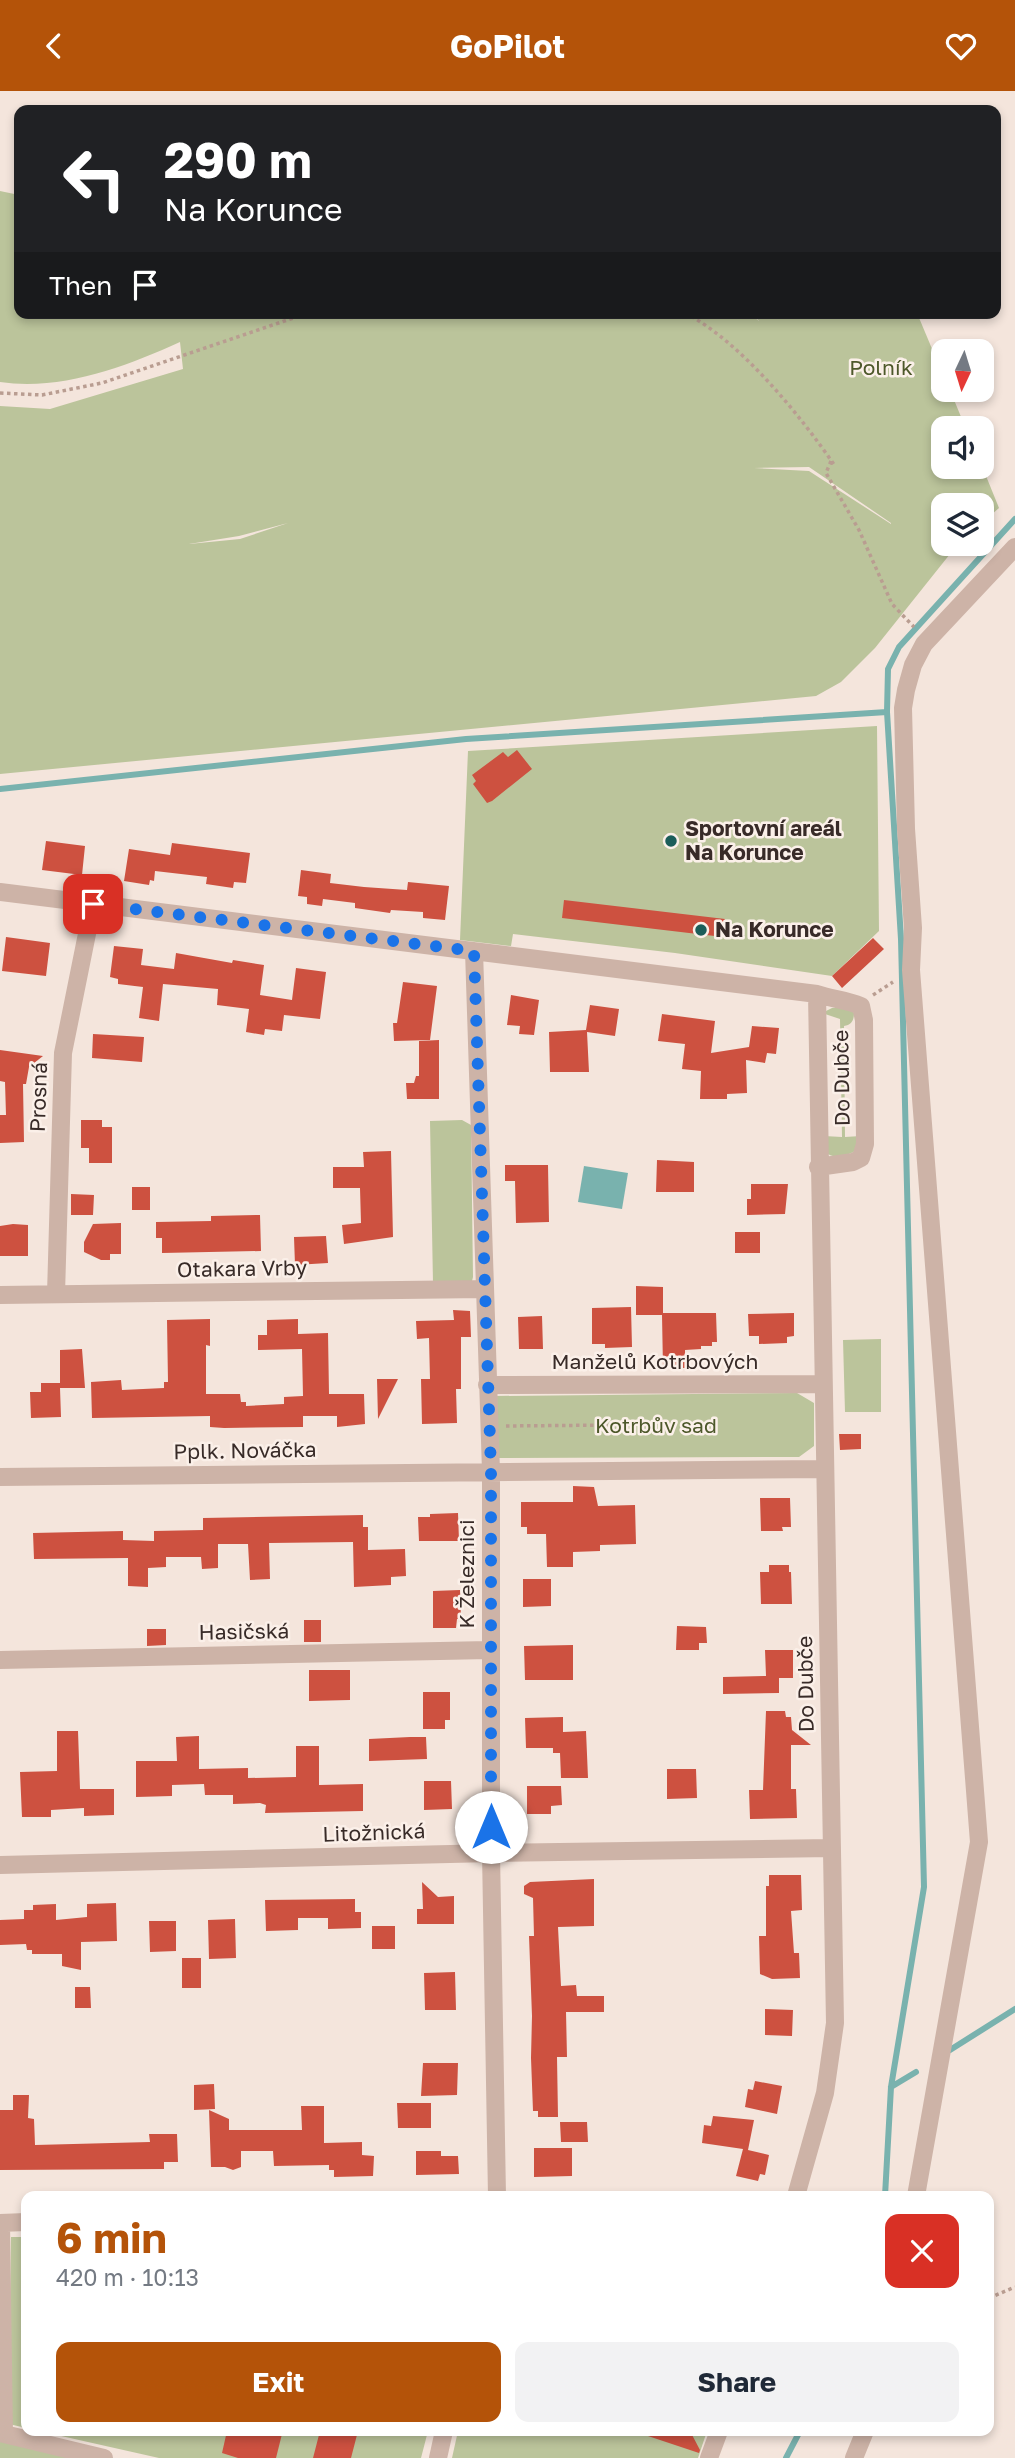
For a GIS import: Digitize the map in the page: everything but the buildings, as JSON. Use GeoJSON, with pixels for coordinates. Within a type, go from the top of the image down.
{"type":"FeatureCollection","features":[{"type":"Feature","properties":{"kind":"street"},"geometry":{"type":"LineString","coordinates":[[917,2191],[979,1842],[911,970],[913,927],[906,829],[903,709],[913,665],[924,644],[1015,547]]}},
{"type":"Feature","properties":{"kind":"street"},"geometry":{"type":"LineString","coordinates":[[0,892],[817,994]]}},
{"type":"Feature","properties":{"kind":"street","name":"Prosná"},"geometry":{"type":"LineString","coordinates":[[56,1294],[63,1053],[93,904]]}},
{"type":"Feature","properties":{"kind":"street","name":"K Železnici"},"geometry":{"type":"LineString","coordinates":[[474,951],[491,1471],[489,1650],[497,2191]]}},
{"type":"Feature","properties":{"kind":"street","name":"Do Dubče"},"geometry":{"type":"LineString","coordinates":[[797,2191],[825,2093],[835,2023],[818,1167],[817,994],[861,1006],[864,1020],[865,1144],[861,1158],[853,1162],[818,1167]]}},
{"type":"Feature","properties":{"kind":"street","name":"Otakara Vrby"},"geometry":{"type":"LineString","coordinates":[[0,1295],[484,1289]]}},
{"type":"Feature","properties":{"kind":"street","name":"Manželů Kotrbových"},"geometry":{"type":"LineString","coordinates":[[487,1385],[823,1384]]}},
{"type":"Feature","properties":{"kind":"street"},"geometry":{"type":"LineString","coordinates":[[491,1471],[825,1469]]}},
{"type":"Feature","properties":{"kind":"street","name":"Pplk. Nováčka"},"geometry":{"type":"LineString","coordinates":[[0,1477],[491,1471]]}},
{"type":"Feature","properties":{"kind":"street","name":"Hasičská"},"geometry":{"type":"LineString","coordinates":[[0,1660],[489,1650]]}},
{"type":"Feature","properties":{"kind":"street","name":"Litožnická"},"geometry":{"type":"LineString","coordinates":[[0,1865],[832,1848]]}},
{"type":"Feature","properties":{"kind":"street"},"geometry":{"type":"LineString","coordinates":[[21,2222],[0,2223],[2,2434],[104,2458]]}},
{"type":"Feature","properties":{"kind":"street"},"geometry":{"type":"LineString","coordinates":[[438,2458],[443,2436]]}},
{"type":"Feature","properties":{"kind":"street"},"geometry":{"type":"LineString","coordinates":[[709,2458],[717,2436]]}},
{"type":"Feature","properties":{"kind":"street"},"geometry":{"type":"LineString","coordinates":[[854,2458],[863,2436]]}},
{"type":"Feature","properties":{"kind":"path"},"geometry":{"type":"LineString","coordinates":[[0,393],[42,395],[102,383],[290,319]]}},
{"type":"Feature","properties":{"kind":"path"},"geometry":{"type":"LineString","coordinates":[[694,319],[731,343],[806,425],[835,466]]}},
{"type":"Feature","properties":{"kind":"path"},"geometry":{"type":"LineString","coordinates":[[831,460],[826,473],[859,530],[892,604],[912,625]]}},
{"type":"Feature","properties":{"kind":"path"},"geometry":{"type":"LineString","coordinates":[[861,1006],[898,979]]}},
{"type":"Feature","properties":{"kind":"path"},"geometry":{"type":"LineString","coordinates":[[489,1426],[616,1425]]}},
{"type":"Feature","properties":{"kind":"path"},"geometry":{"type":"LineString","coordinates":[[994,2296],[1015,2287]]}},
{"type":"Feature","properties":{"kind":"green space","name":"Polník"},"geometry":{"type":"Polygon","coordinates":[[[0,191],[14,194],[14,319],[920,319],[931,346],[931,403],[955,403],[961,416],[931,416],[931,479],[987,479],[993,493],[931,493],[931,556],[948,556],[875,648],[841,682],[816,696],[0,774],[0,406],[50,409],[183,369],[180,342],[115,368],[46,383],[0,382],[0,191]],[[809,467],[754,468],[809,471],[891,524],[809,467]],[[288,523],[239,536],[189,544],[240,539],[288,523]]]}},
{"type":"Feature","properties":{"kind":"green space"},"geometry":{"type":"Polygon","coordinates":[[[994,496],[999,508],[994,512],[994,496]]]}},
{"type":"Feature","properties":{"kind":"green space","name":"Sportovní areál Na Korunce"},"geometry":{"type":"Polygon","coordinates":[[[877,726],[879,931],[832,976],[675,953],[513,934],[511,946],[460,940],[468,751],[877,726]]]}},
{"type":"Feature","properties":{"kind":"green space"},"geometry":{"type":"Polygon","coordinates":[[[848,1007],[854,1013],[852,1022],[844,1026],[845,1137],[861,1136],[857,1150],[835,1157],[828,1154],[824,1136],[842,1137],[840,1019],[822,1013],[832,1008],[848,1007]]]}},
{"type":"Feature","properties":{"kind":"green space"},"geometry":{"type":"Polygon","coordinates":[[[462,1120],[471,1125],[473,1277],[472,1281],[433,1283],[430,1121],[462,1120]]]}},
{"type":"Feature","properties":{"kind":"green space"},"geometry":{"type":"Polygon","coordinates":[[[881,1339],[881,1412],[845,1412],[843,1340],[881,1339]]]}},
{"type":"Feature","properties":{"kind":"green space","name":"Kotrbův sad"},"geometry":{"type":"Polygon","coordinates":[[[797,1393],[814,1403],[814,1446],[799,1457],[498,1458],[497,1396],[797,1393]]]}},
{"type":"Feature","properties":{"kind":"green space"},"geometry":{"type":"Polygon","coordinates":[[[11,2237],[21,2237],[21,2427],[9,2424],[11,2237]]]}},
{"type":"Feature","properties":{"kind":"green space"},"geometry":{"type":"Polygon","coordinates":[[[61,2436],[427,2436],[421,2458],[159,2458],[61,2436]]]}},
{"type":"Feature","properties":{"kind":"green space"},"geometry":{"type":"Polygon","coordinates":[[[457,2436],[705,2436],[698,2458],[452,2458],[457,2436]]]}},
{"type":"Feature","properties":{"kind":"green space"},"geometry":{"type":"Polygon","coordinates":[[[0,2439],[79,2458],[0,2458],[0,2439]]]}},
{"type":"Feature","properties":{"kind":"water"},"geometry":{"type":"Polygon","coordinates":[[[584,1166],[628,1173],[622,1209],[578,1202],[584,1166]]]}},
{"type":"Feature","properties":{"kind":"waterway"},"geometry":{"type":"LineString","coordinates":[[885,2191],[891,2087],[924,1887],[901,939],[887,712],[888,669],[899,647],[1015,519]]}},
{"type":"Feature","properties":{"kind":"waterway"},"geometry":{"type":"LineString","coordinates":[[0,789],[466,739],[887,712]]}},
{"type":"Feature","properties":{"kind":"waterway"},"geometry":{"type":"LineString","coordinates":[[950,2050],[1015,2009]]}},
{"type":"Feature","properties":{"kind":"waterway"},"geometry":{"type":"LineString","coordinates":[[891,2087],[916,2072]]}},
{"type":"Feature","properties":{"kind":"waterway"},"geometry":{"type":"LineString","coordinates":[[786,2458],[797,2436]]}},
{"type":"Feature","properties":{"kind":"place","name":"Sportovní areál Na Korunce"},"geometry":{"type":"Point","coordinates":[671,841]}},
{"type":"Feature","properties":{"kind":"place","name":"Na Korunce"},"geometry":{"type":"Point","coordinates":[701,930]}},
{"type":"Feature","properties":{"kind":"route"},"geometry":{"type":"LineString","coordinates":[[93,904],[474,951],[491,1471],[491,1827]]}}]}
